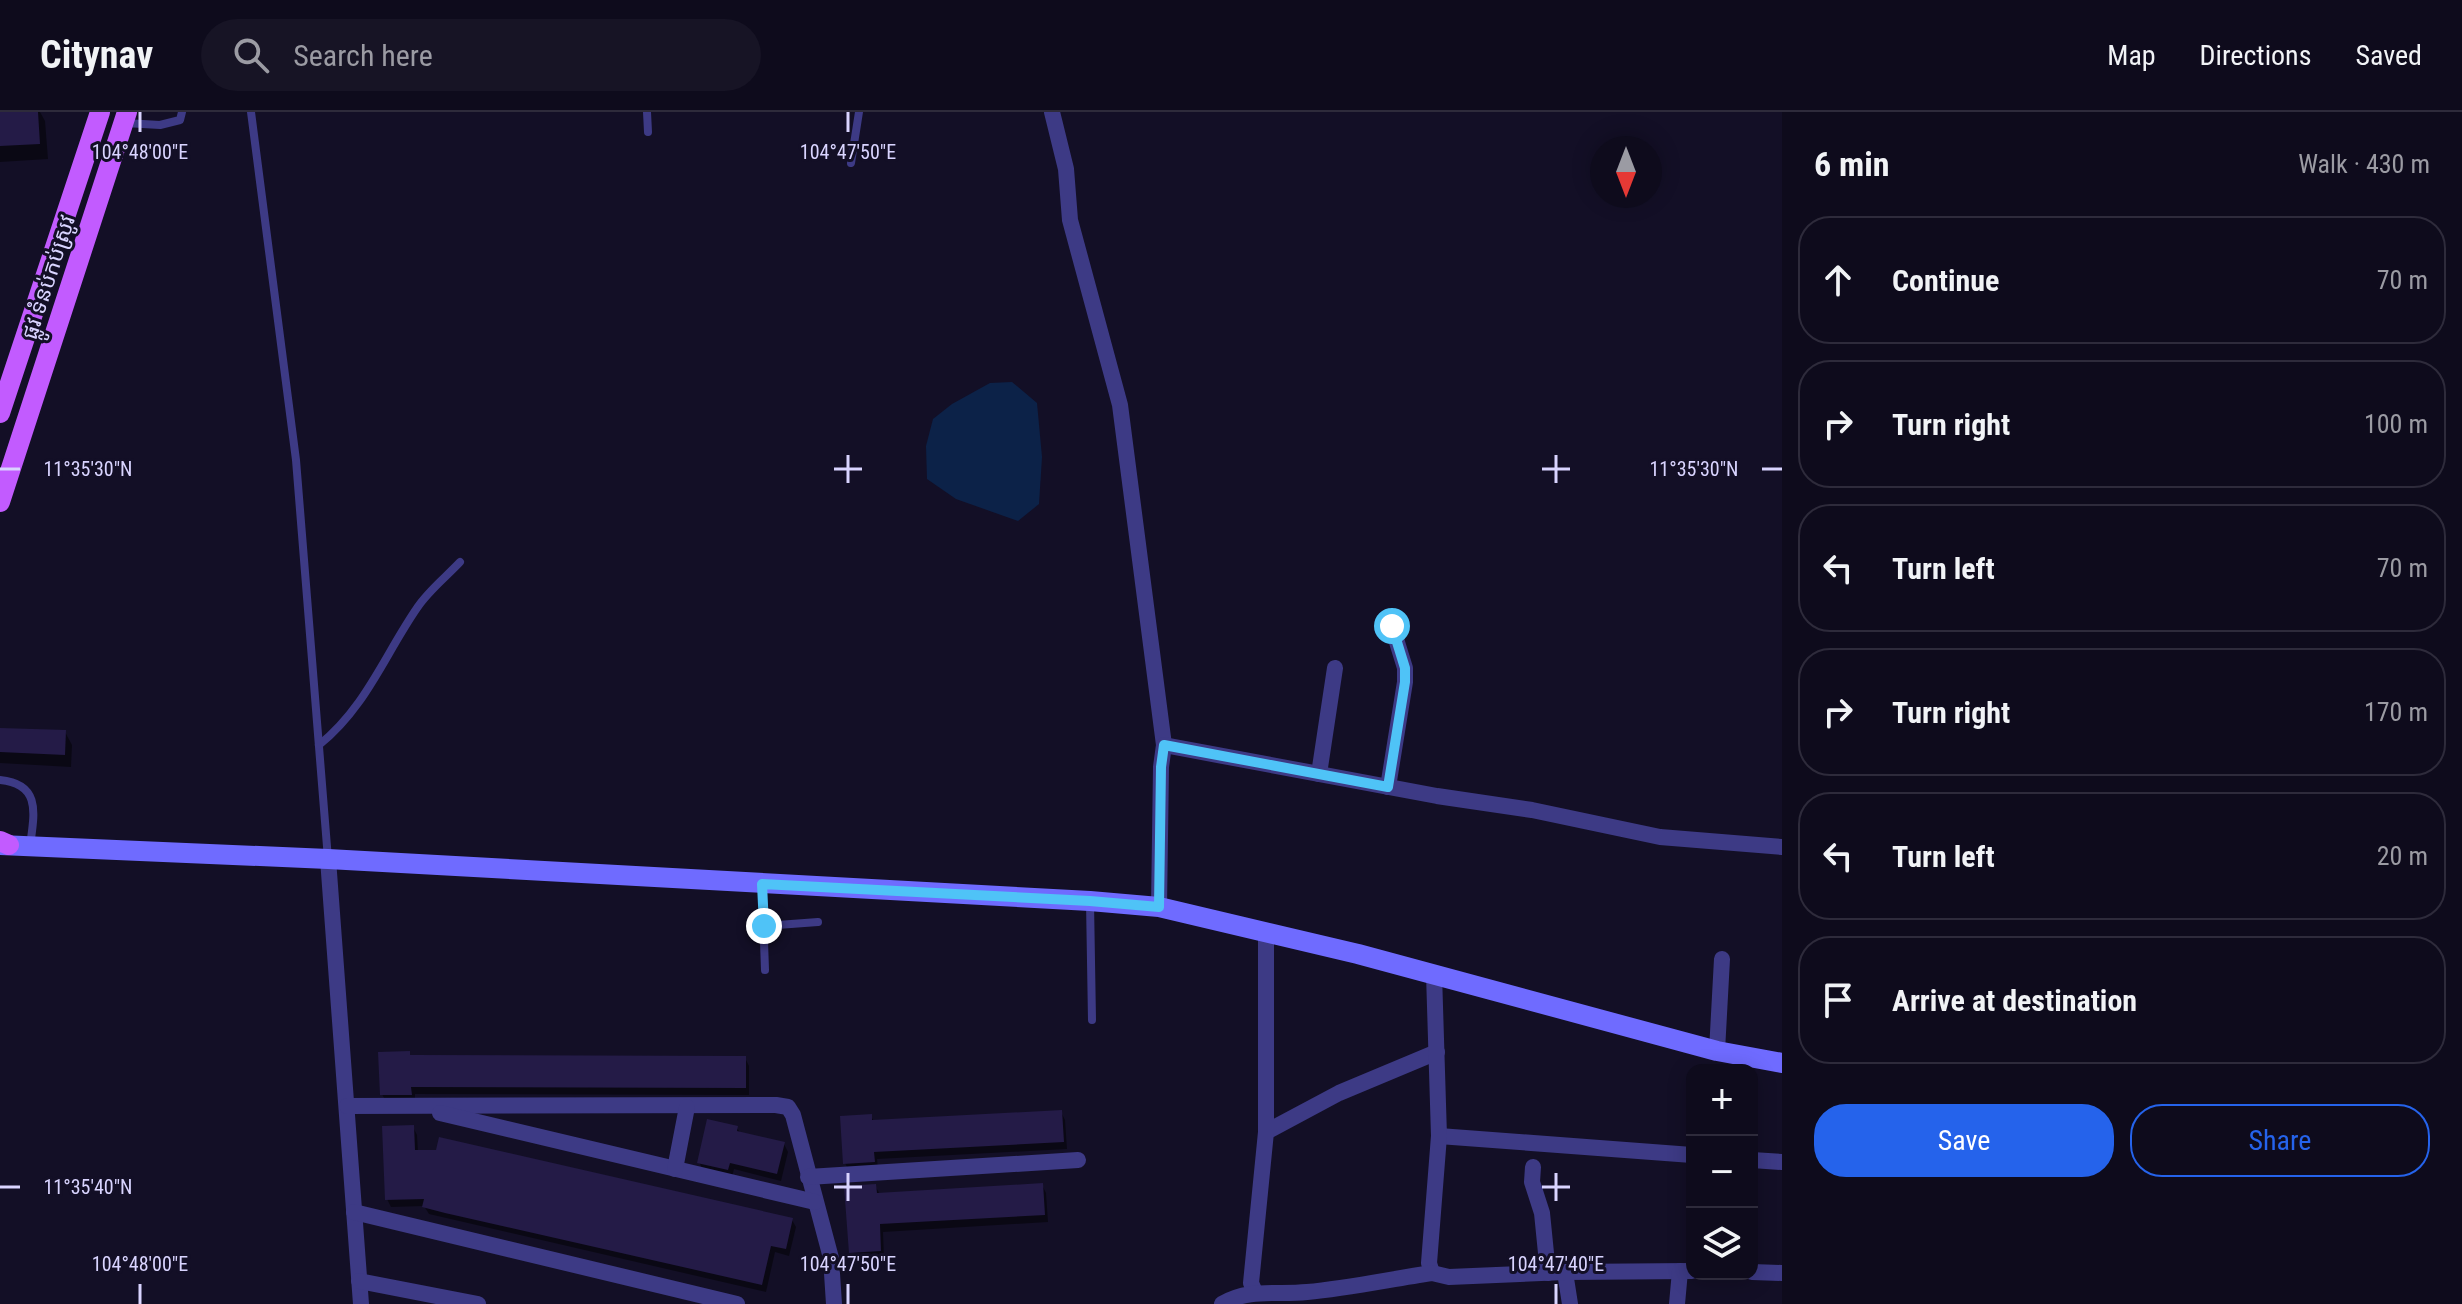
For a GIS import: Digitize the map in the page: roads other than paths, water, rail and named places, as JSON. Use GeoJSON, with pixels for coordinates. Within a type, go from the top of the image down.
{"type":"FeatureCollection","features":[{"type":"Feature","properties":{"kind":"main road","name":"ផ្លូវ ទំនប់កប់ស្រូវ"},"geometry":{"type":"LineString","coordinates":[[0,413],[100,112]]}},
{"type":"Feature","properties":{"kind":"main road","name":"ផ្លូវ ទំនប់កប់ស្រូវ"},"geometry":{"type":"LineString","coordinates":[[0,502],[125,117]]}},
{"type":"Feature","properties":{"kind":"main road"},"geometry":{"type":"LineString","coordinates":[[3,844],[328,859],[1159,907],[1434,974],[1717,1051],[1782,1063]]}},
{"type":"Feature","properties":{"kind":"street"},"geometry":{"type":"LineString","coordinates":[[1052,112],[1066,169],[1070,220],[1120,405],[1164,745],[1159,907]]}},
{"type":"Feature","properties":{"kind":"street"},"geometry":{"type":"LineString","coordinates":[[1388,787],[1405,682],[1405,668],[1392,626]]}},
{"type":"Feature","properties":{"kind":"street"},"geometry":{"type":"LineString","coordinates":[[1319,774],[1335,668]]}},
{"type":"Feature","properties":{"kind":"street"},"geometry":{"type":"LineString","coordinates":[[1164,745],[1532,810],[1660,837],[1782,847]]}},
{"type":"Feature","properties":{"kind":"street"},"geometry":{"type":"LineString","coordinates":[[328,859],[361,1304]]}},
{"type":"Feature","properties":{"kind":"street"},"geometry":{"type":"LineString","coordinates":[[1255,1292],[1251,1283],[1266,1132],[1266,933]]}},
{"type":"Feature","properties":{"kind":"street"},"geometry":{"type":"LineString","coordinates":[[1717,1051],[1722,959]]}},
{"type":"Feature","properties":{"kind":"street"},"geometry":{"type":"LineString","coordinates":[[1432,1273],[1429,1263],[1439,1136],[1434,974]]}},
{"type":"Feature","properties":{"kind":"street"},"geometry":{"type":"LineString","coordinates":[[1266,1132],[1339,1093],[1437,1052]]}},
{"type":"Feature","properties":{"kind":"street"},"geometry":{"type":"LineString","coordinates":[[347,1106],[788,1107],[793,1115],[831,1258],[834,1304]]}},
{"type":"Feature","properties":{"kind":"street"},"geometry":{"type":"LineString","coordinates":[[411,1106],[815,1202]]}},
{"type":"Feature","properties":{"kind":"street"},"geometry":{"type":"LineString","coordinates":[[675,1169],[687,1107]]}},
{"type":"Feature","properties":{"kind":"street"},"geometry":{"type":"LineString","coordinates":[[1439,1136],[1686,1155]]}},
{"type":"Feature","properties":{"kind":"street"},"geometry":{"type":"LineString","coordinates":[[808,1177],[1078,1160]]}},
{"type":"Feature","properties":{"kind":"street"},"geometry":{"type":"LineString","coordinates":[[1758,1160],[1782,1162]]}},
{"type":"Feature","properties":{"kind":"street"},"geometry":{"type":"LineString","coordinates":[[1533,1167],[1532,1182],[1556,1272],[1570,1304]]}},
{"type":"Feature","properties":{"kind":"street"},"geometry":{"type":"LineString","coordinates":[[354,1212],[737,1304]]}},
{"type":"Feature","properties":{"kind":"street"},"geometry":{"type":"LineString","coordinates":[[1222,1304],[1235,1296],[1255,1292],[1268,1295],[1310,1292],[1432,1273],[1449,1277],[1686,1271],[1677,1304]]}},
{"type":"Feature","properties":{"kind":"street"},"geometry":{"type":"LineString","coordinates":[[1758,1272],[1782,1273]]}},
{"type":"Feature","properties":{"kind":"street"},"geometry":{"type":"LineString","coordinates":[[359,1281],[478,1304]]}},
{"type":"Feature","properties":{"kind":"lane"},"geometry":{"type":"LineString","coordinates":[[125,117],[160,125],[180,120],[182,112]]}},
{"type":"Feature","properties":{"kind":"lane"},"geometry":{"type":"LineString","coordinates":[[251,112],[296,460],[328,859]]}},
{"type":"Feature","properties":{"kind":"lane"},"geometry":{"type":"LineString","coordinates":[[647,112],[648,132]]}},
{"type":"Feature","properties":{"kind":"lane"},"geometry":{"type":"LineString","coordinates":[[851,163],[859,112]]}},
{"type":"Feature","properties":{"kind":"lane"},"geometry":{"type":"LineString","coordinates":[[319,745],[339,729],[364,699],[420,604],[460,562]]}},
{"type":"Feature","properties":{"kind":"lane"},"geometry":{"type":"LineString","coordinates":[[0,780],[11,781],[27,791],[35,806],[30,846]]}},
{"type":"Feature","properties":{"kind":"lane"},"geometry":{"type":"LineString","coordinates":[[762,884],[765,970]]}},
{"type":"Feature","properties":{"kind":"lane"},"geometry":{"type":"LineString","coordinates":[[1090,901],[1092,1020]]}},
{"type":"Feature","properties":{"kind":"lane"},"geometry":{"type":"LineString","coordinates":[[764,926],[818,922]]}},
{"type":"Feature","properties":{"kind":"water"},"geometry":{"type":"Polygon","coordinates":[[[1012,382],[1037,403],[1042,457],[1039,504],[1018,521],[956,499],[927,479],[926,446],[933,419],[952,404],[990,383],[1012,382]]]}}]}
